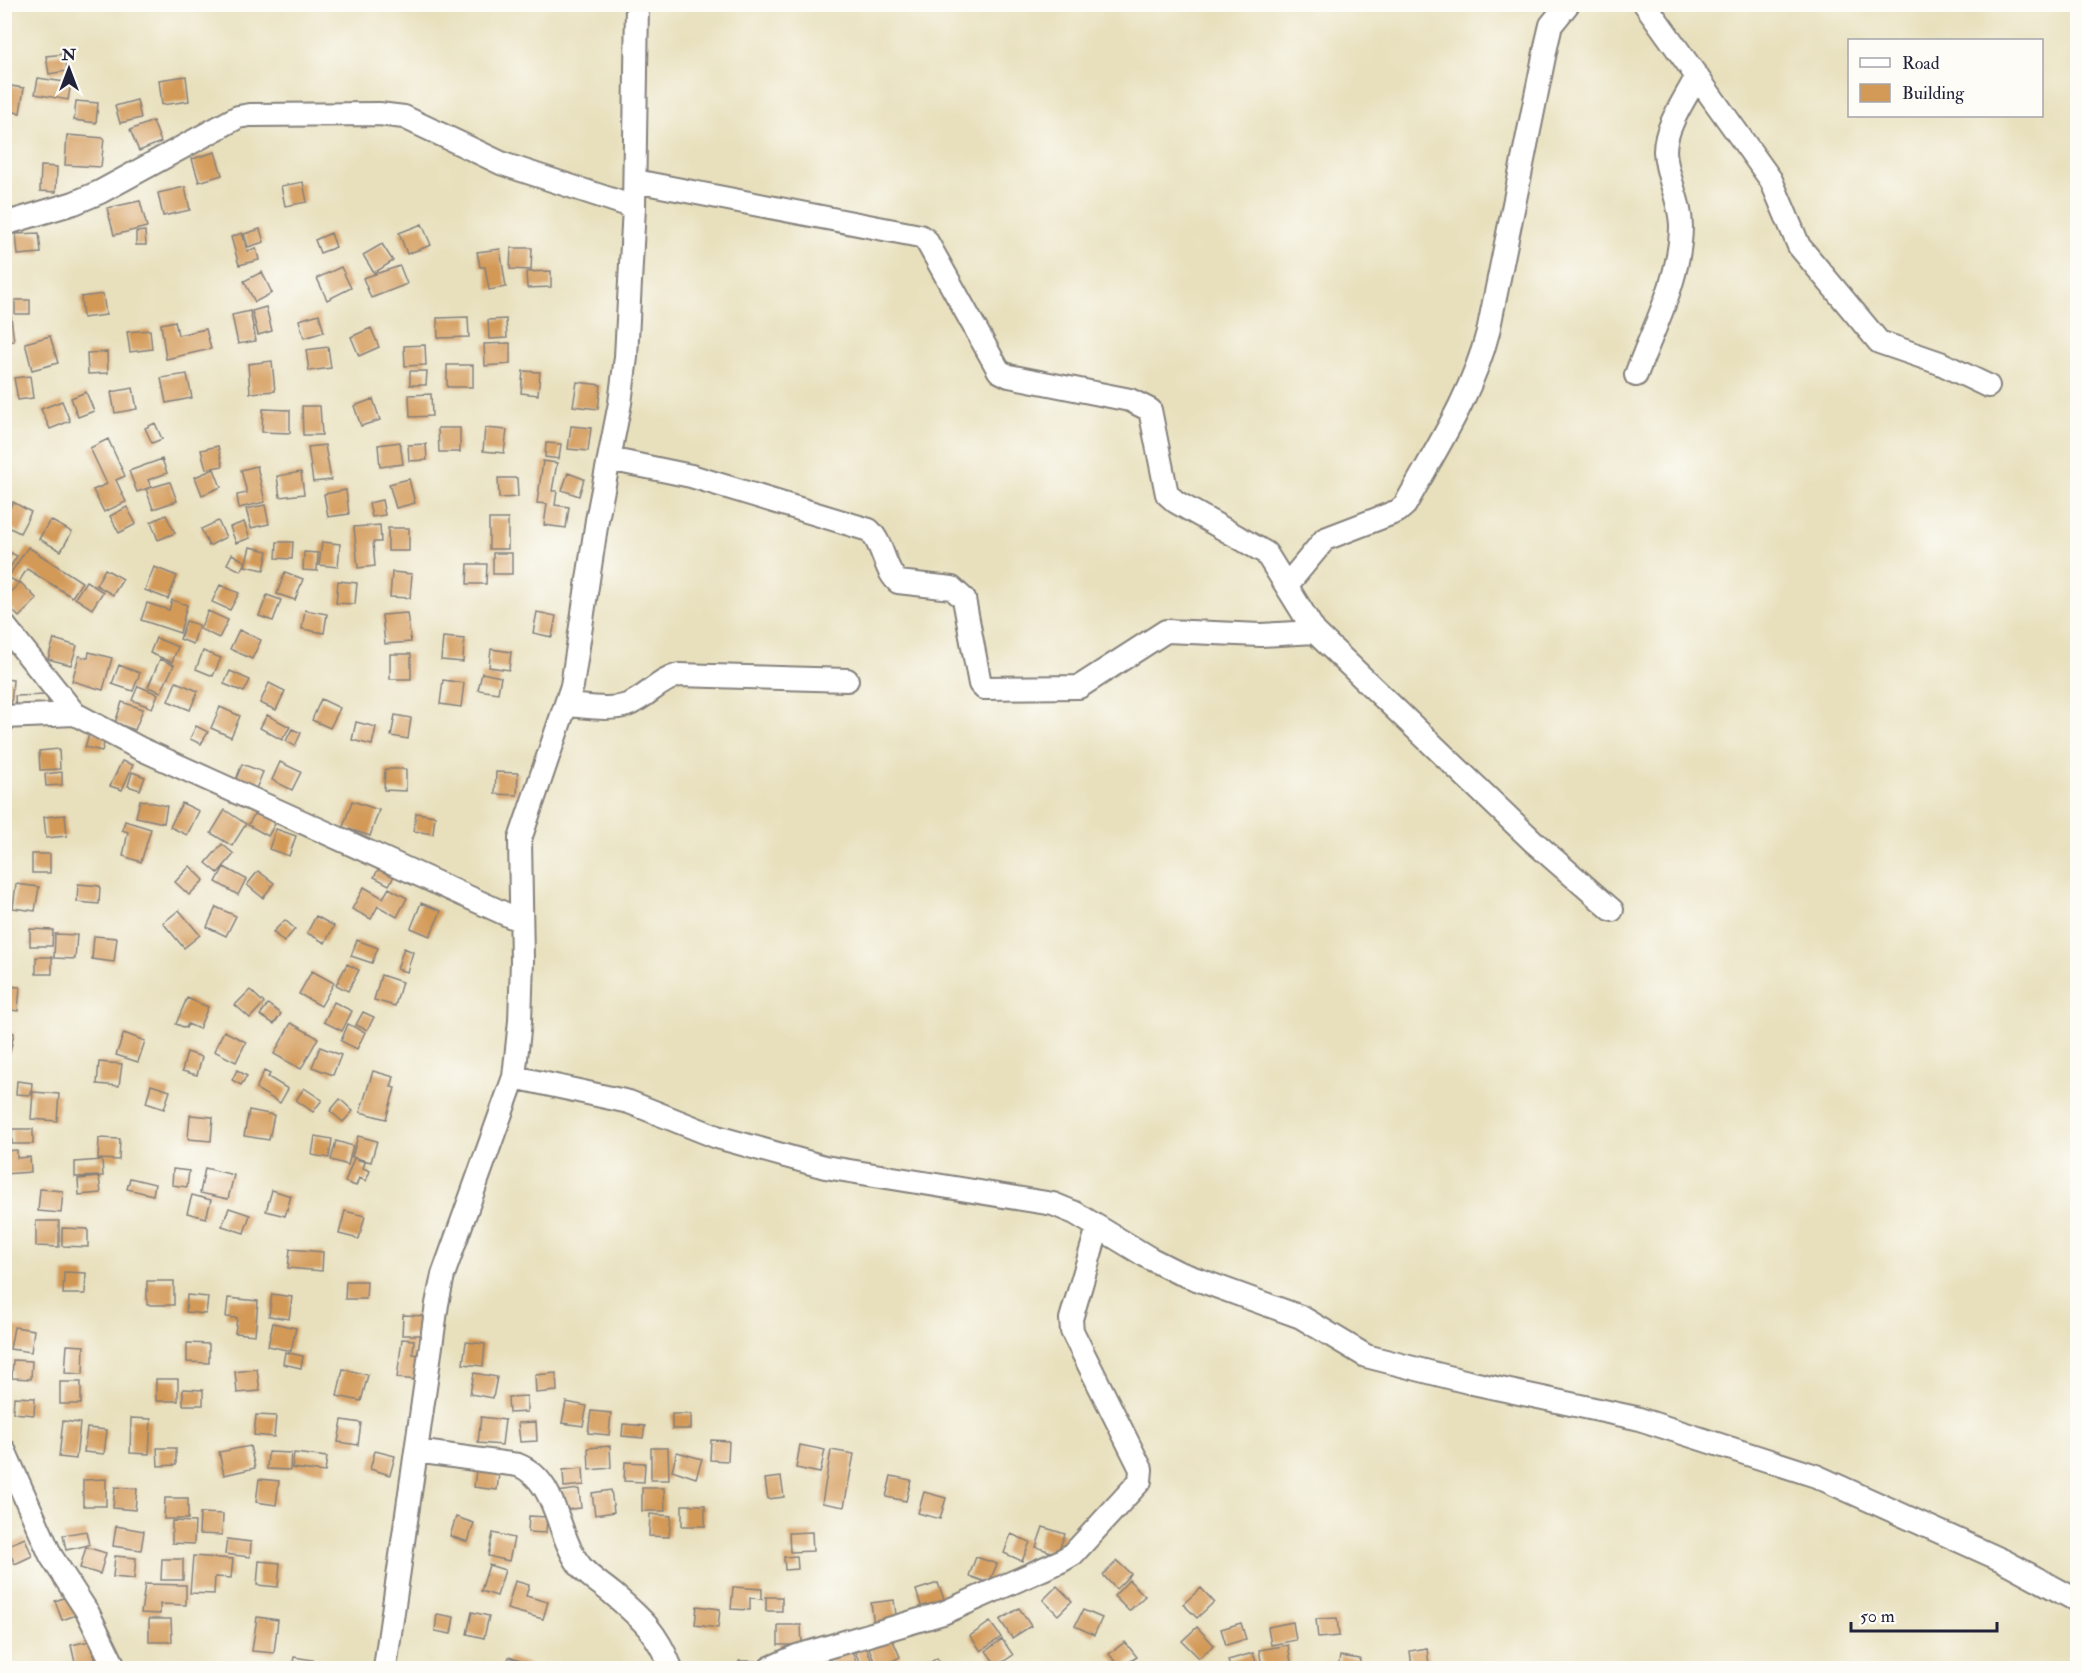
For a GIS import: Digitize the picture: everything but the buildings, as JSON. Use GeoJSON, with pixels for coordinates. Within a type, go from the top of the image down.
{"type":"FeatureCollection","features":[{"type":"Feature","properties":{"kind":"street"},"geometry":{"type":"LineString","coordinates":[[385,1668],[436,1304],[443,1275],[514,1077],[520,1022],[520,839],[574,676],[597,520],[626,357],[635,181],[637,4]]}},
{"type":"Feature","properties":{"kind":"street"},"geometry":{"type":"LineString","coordinates":[[1287,585],[1325,539],[1398,511],[1405,505],[1466,395],[1481,358],[1488,332],[1551,25],[1568,4]]}},
{"type":"Feature","properties":{"kind":"street"},"geometry":{"type":"LineString","coordinates":[[1645,4],[1771,180],[1799,246],[1879,342],[1940,363],[1988,386]]}},
{"type":"Feature","properties":{"kind":"street"},"geometry":{"type":"LineString","coordinates":[[1636,375],[1672,287],[1681,227],[1678,202],[1665,153],[1666,136],[1696,76]]}},
{"type":"Feature","properties":{"kind":"street"},"geometry":{"type":"LineString","coordinates":[[4,224],[74,203],[100,192],[238,117],[250,115],[379,114],[404,117],[503,164],[634,207]]}},
{"type":"Feature","properties":{"kind":"street"},"geometry":{"type":"LineString","coordinates":[[635,181],[920,236],[929,246],[999,371],[1009,376],[1130,400],[1150,410],[1167,494],[1176,502],[1266,553],[1315,632],[1534,842],[1612,909]]}},
{"type":"Feature","properties":{"kind":"street"},"geometry":{"type":"LineString","coordinates":[[609,459],[691,476],[869,530],[878,539],[893,577],[898,582],[952,588],[959,592],[964,599],[980,684],[984,688],[1079,687],[1166,631],[1261,635],[1315,632]]}},
{"type":"Feature","properties":{"kind":"street"},"geometry":{"type":"LineString","coordinates":[[4,625],[75,714],[139,748],[521,921]]}},
{"type":"Feature","properties":{"kind":"street"},"geometry":{"type":"LineString","coordinates":[[566,705],[613,708],[628,705],[671,677],[679,675],[847,680]]}},
{"type":"Feature","properties":{"kind":"street"},"geometry":{"type":"LineString","coordinates":[[4,717],[75,714]]}},
{"type":"Feature","properties":{"kind":"street"},"geometry":{"type":"LineString","coordinates":[[514,1077],[629,1102],[717,1137],[825,1167],[1053,1204],[1075,1212],[1177,1272],[1302,1317],[1366,1356],[1468,1382],[1636,1418],[1816,1476],[2004,1561],[2078,1601]]}},
{"type":"Feature","properties":{"kind":"street"},"geometry":{"type":"LineString","coordinates":[[770,1668],[807,1653],[943,1613],[1061,1561],[1073,1554],[1140,1481],[1141,1468],[1072,1331],[1071,1319],[1098,1227]]}},
{"type":"Feature","properties":{"kind":"street"},"geometry":{"type":"LineString","coordinates":[[4,1450],[51,1556],[88,1613],[115,1668]]}},
{"type":"Feature","properties":{"kind":"street"},"geometry":{"type":"LineString","coordinates":[[416,1451],[518,1465],[529,1469],[549,1493],[567,1546],[578,1563],[597,1583],[652,1630],[671,1668]]}}]}
